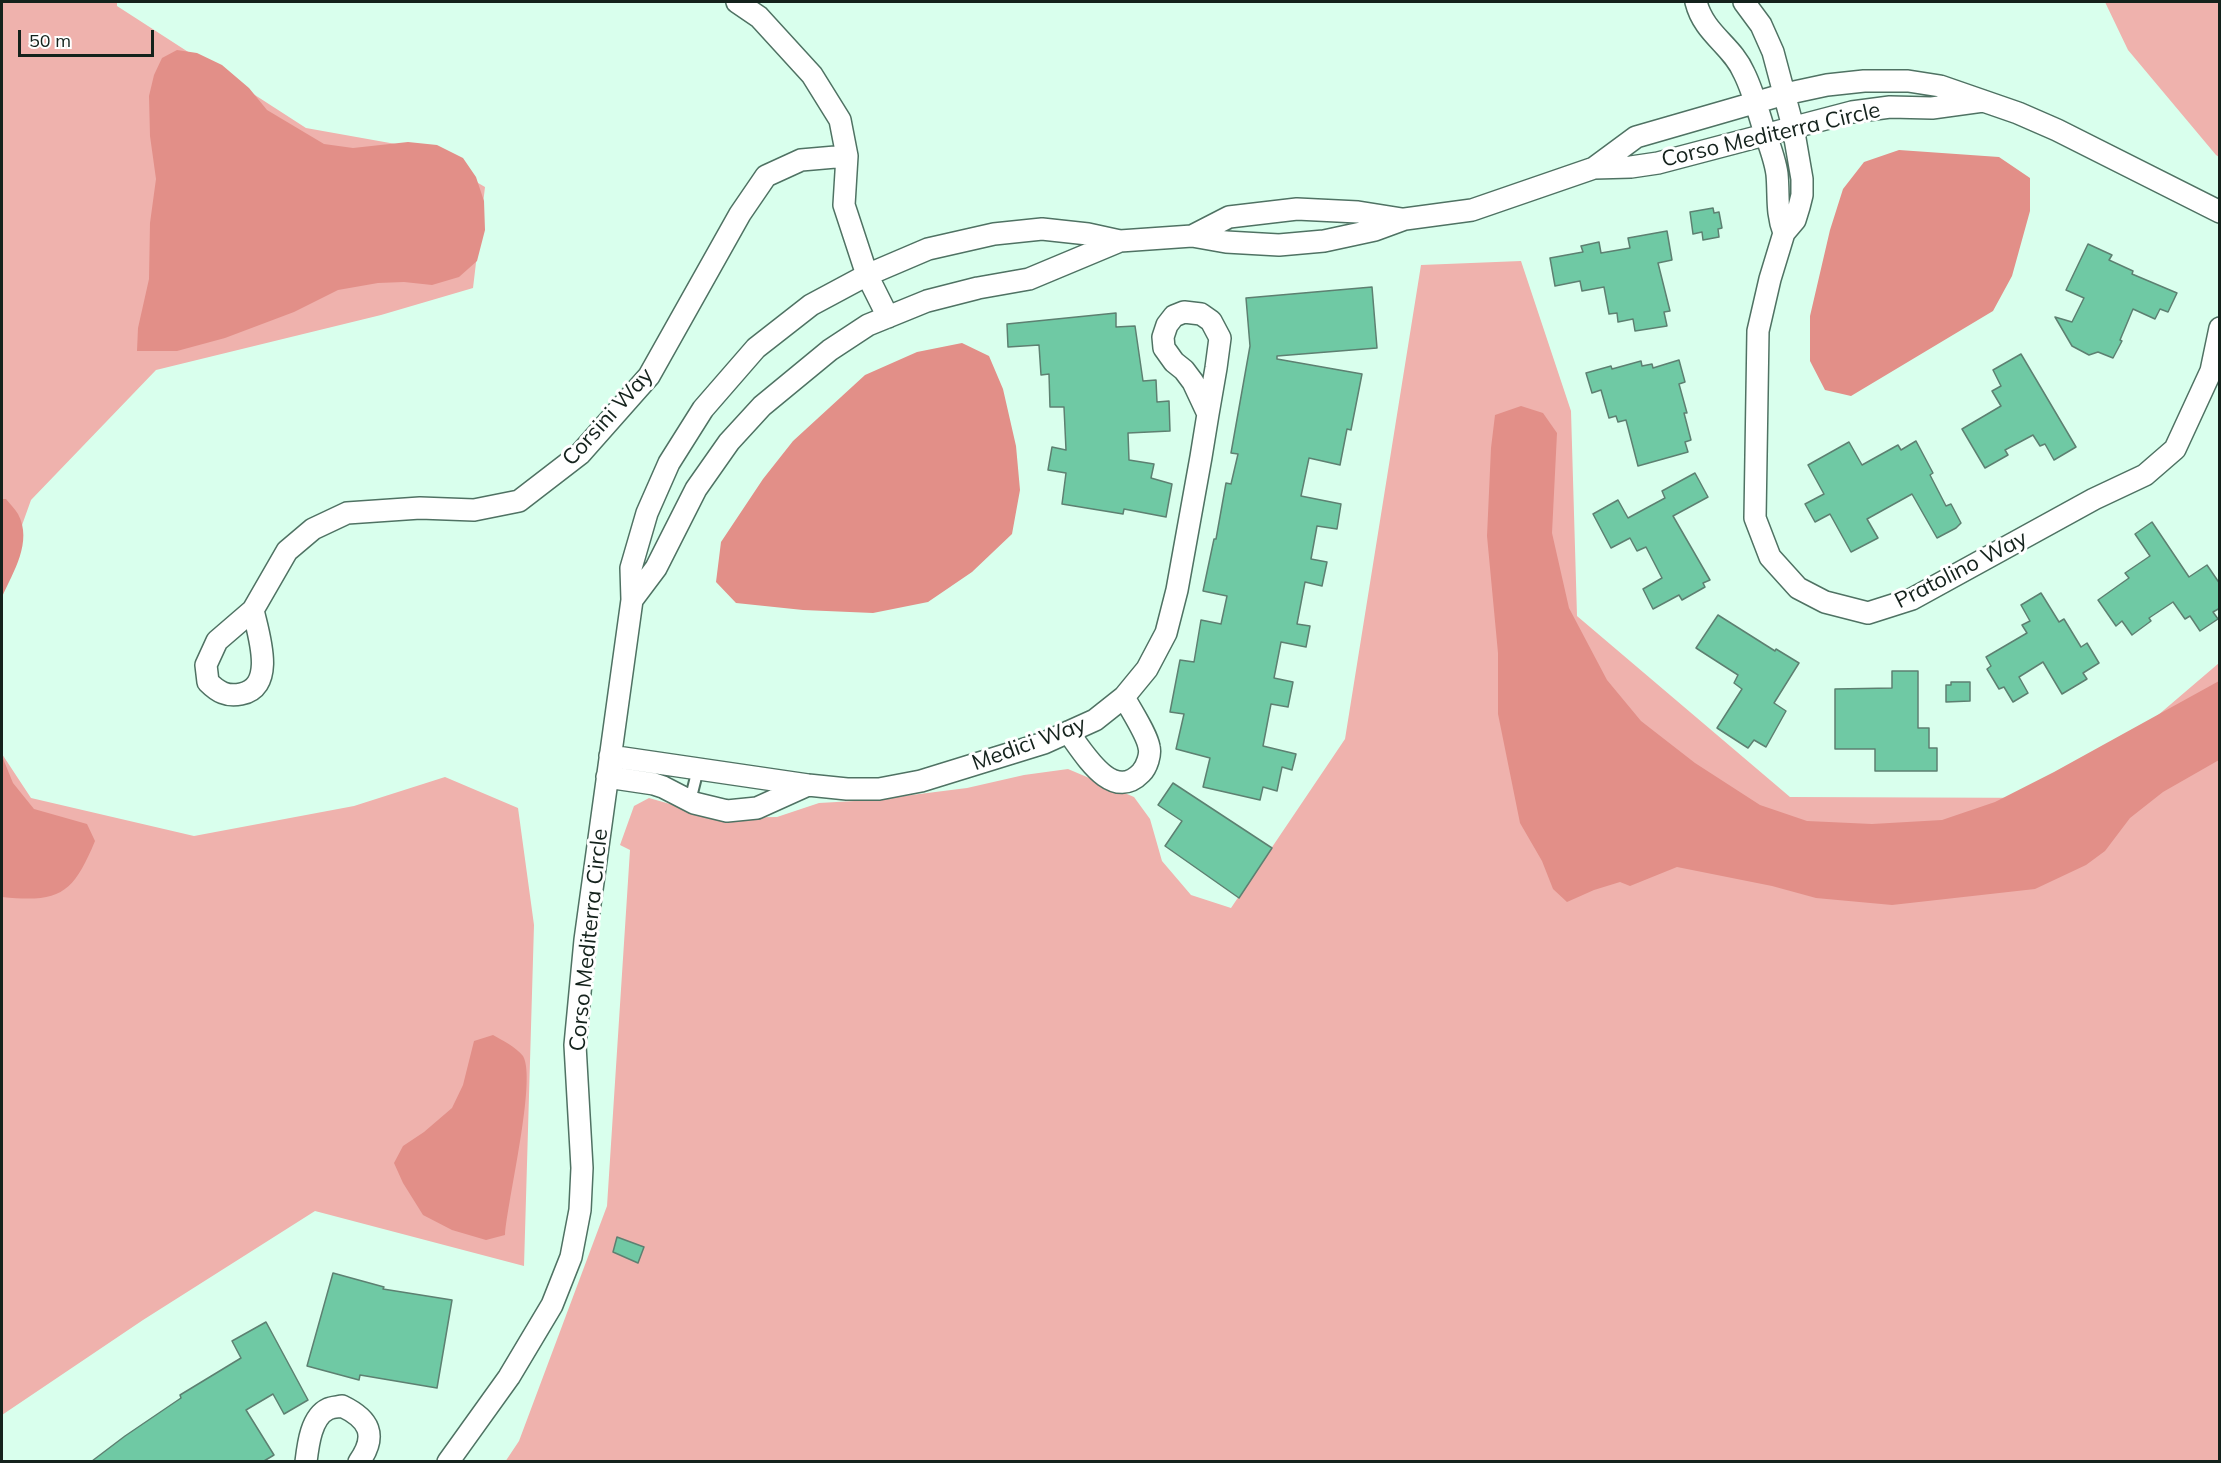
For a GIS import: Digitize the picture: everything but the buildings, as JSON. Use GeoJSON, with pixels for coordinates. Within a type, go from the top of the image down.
{"type":"FeatureCollection","features":[{"type":"Feature","properties":{"kind":"street"},"geometry":{"type":"LineString","coordinates":[[737,2],[759,17],[812,75],[840,120],[847,156],[844,205],[867,275],[888,317]]}},
{"type":"Feature","properties":{"kind":"street","name":"Pratolino Way"},"geometry":{"type":"LineString","coordinates":[[1696,2],[1699,13],[1710,32],[1737,58],[1745,74],[1777,174],[1778,218],[1784,233]]}},
{"type":"Feature","properties":{"kind":"street","name":"Pratolino Way"},"geometry":{"type":"LineString","coordinates":[[1744,2],[1761,25],[1773,52],[1793,127],[1802,179],[1802,195],[1795,219],[1784,233],[1758,331],[1755,518],[1770,557],[1798,588],[1824,602],[1868,613],[1911,599],[2094,499],[2145,475],[2175,449],[2215,369],[2220,328]]}},
{"type":"Feature","properties":{"kind":"street","name":"Corso Mediterra Circle"},"geometry":{"type":"LineString","coordinates":[[448,1461],[509,1377],[552,1305],[571,1257],[580,1210],[582,1168],[575,1045],[585,940],[632,600],[631,568],[647,513],[669,463],[703,410],[756,348],[811,305],[867,275],[928,249],[994,234],[1042,229],[1088,234],[1120,241],[1192,236],[1226,242],[1279,245],[1323,241],[1375,230],[1405,219],[1472,210],[1594,168],[1636,137],[1785,94],[1827,85],[1864,81],[1908,81],[1940,86],[1983,101],[2057,130],[2220,212]]}},
{"type":"Feature","properties":{"kind":"street","name":"Corso Mediterra Circle"},"geometry":{"type":"LineString","coordinates":[[1594,168],[1631,167],[1658,163],[1852,112],[1890,107],[1932,108],[1983,101]]}},
{"type":"Feature","properties":{"kind":"street","name":"Corsini Way"},"geometry":{"type":"LineString","coordinates":[[253,610],[287,551],[313,529],[348,513],[420,508],[474,510],[519,501],[580,454],[649,376],[740,214],[766,176],[801,160],[847,156]]}},
{"type":"Feature","properties":{"kind":"street","name":"Corso Mediterra Circle"},"geometry":{"type":"LineString","coordinates":[[1192,236],[1229,216],[1297,209],[1358,212],[1405,219]]}},
{"type":"Feature","properties":{"kind":"street","name":"Corso Mediterra Circle"},"geometry":{"type":"LineString","coordinates":[[632,600],[656,568],[696,489],[729,442],[762,406],[830,350],[868,325],[927,301],[978,288],[1029,279],[1120,241]]}},
{"type":"Feature","properties":{"kind":"street","name":"Medici Way"},"geometry":{"type":"LineString","coordinates":[[607,777],[642,781],[663,787],[690,801],[727,811],[757,793],[808,785],[879,789],[921,781],[1044,743],[1095,720],[1124,696],[1147,669],[1166,633],[1177,590],[1208,414]]}},
{"type":"Feature","properties":{"kind":"street"},"geometry":{"type":"LineString","coordinates":[[1068,732],[1097,769],[1109,779],[1120,783],[1134,780],[1145,769],[1150,747],[1124,696]]}},
{"type":"Feature","properties":{"kind":"street","name":"Medici Way"},"geometry":{"type":"LineString","coordinates":[[610,756],[698,769],[757,793],[808,785]]}},
{"type":"Feature","properties":{"kind":"street"},"geometry":{"type":"LineString","coordinates":[[306,1461],[311,1435],[317,1420],[327,1409],[342,1406],[364,1418],[369,1433],[367,1450],[359,1461]]}},
{"type":"Feature","properties":{"kind":"lane"},"geometry":{"type":"LineString","coordinates":[[690,801],[698,769]]}},
{"type":"Feature","properties":{"kind":"shaded area"},"geometry":{"type":"Polygon","coordinates":[[[2,2],[117,2],[117,6],[306,128],[418,148],[485,187],[473,288],[381,315],[156,370],[31,500],[2,581],[2,2]]]}},
{"type":"Feature","properties":{"kind":"shaded area"},"geometry":{"type":"Polygon","coordinates":[[[2105,2],[2219,2],[2219,157],[2128,50],[2105,2]]]}},
{"type":"Feature","properties":{"kind":"shaded area"},"geometry":{"type":"Polygon","coordinates":[[[177,50],[197,53],[222,65],[249,88],[267,110],[324,144],[353,148],[408,142],[437,145],[463,158],[476,177],[484,201],[485,230],[477,261],[459,277],[432,285],[404,282],[378,283],[338,290],[294,312],[225,338],[177,351],[137,351],[138,328],[149,279],[150,223],[156,179],[150,136],[149,96],[154,75],[162,58],[177,50]]]}},
{"type":"Feature","properties":{"kind":"shaded area"},"geometry":{"type":"Polygon","coordinates":[[[1899,150],[1999,157],[2030,178],[2030,211],[2012,276],[1993,311],[1851,396],[1825,390],[1810,361],[1810,316],[1830,230],[1843,189],[1864,162],[1899,150]]]}},
{"type":"Feature","properties":{"kind":"shaded area"},"geometry":{"type":"Polygon","coordinates":[[[1521,261],[1571,411],[1577,616],[1790,797],[2061,798],[2219,663],[2219,1461],[505,1462],[519,1441],[607,1206],[630,850],[620,845],[634,806],[649,798],[719,818],[777,817],[819,803],[872,800],[967,788],[1024,775],[1068,769],[1134,797],[1150,819],[1162,861],[1191,895],[1231,908],[1345,739],[1421,265],[1521,261]]]}},
{"type":"Feature","properties":{"kind":"shaded area"},"geometry":{"type":"Polygon","coordinates":[[[962,343],[989,356],[1003,389],[1016,446],[1020,490],[1012,534],[972,572],[928,602],[873,613],[803,610],[736,603],[716,582],[721,542],[763,479],[793,441],[865,375],[917,352],[962,343]]]}},
{"type":"Feature","properties":{"kind":"shaded area"},"geometry":{"type":"Polygon","coordinates":[[[1521,406],[1543,413],[1557,433],[1552,533],[1569,608],[1607,680],[1641,721],[1695,763],[1760,805],[1807,821],[1872,824],[1942,820],[1995,802],[2219,681],[2219,760],[2163,792],[2130,818],[2105,851],[2086,865],[2035,889],[1892,905],[1816,898],[1772,886],[1677,867],[1630,886],[1620,882],[1567,902],[1553,889],[1542,861],[1520,823],[1498,714],[1498,653],[1487,536],[1491,448],[1495,415],[1521,406]]]}},
{"type":"Feature","properties":{"kind":"shaded area"},"geometry":{"type":"Polygon","coordinates":[[[2,499],[6,499],[18,514],[23,535],[20,557],[2,597],[2,499]]]}},
{"type":"Feature","properties":{"kind":"shaded area"},"geometry":{"type":"Polygon","coordinates":[[[2,754],[31,798],[194,836],[354,806],[445,777],[518,808],[534,925],[524,1266],[315,1211],[143,1320],[2,1415],[2,754]]]}},
{"type":"Feature","properties":{"kind":"shaded area"},"geometry":{"type":"Polygon","coordinates":[[[2,756],[13,783],[34,809],[87,824],[95,841],[71,884],[51,896],[2,897],[2,756]]]}},
{"type":"Feature","properties":{"kind":"shaded area"},"geometry":{"type":"Polygon","coordinates":[[[493,1035],[523,1056],[526,1069],[526,1089],[505,1235],[486,1240],[452,1230],[423,1215],[403,1183],[394,1163],[403,1146],[424,1132],[452,1108],[463,1085],[474,1041],[493,1035]]]}}]}
